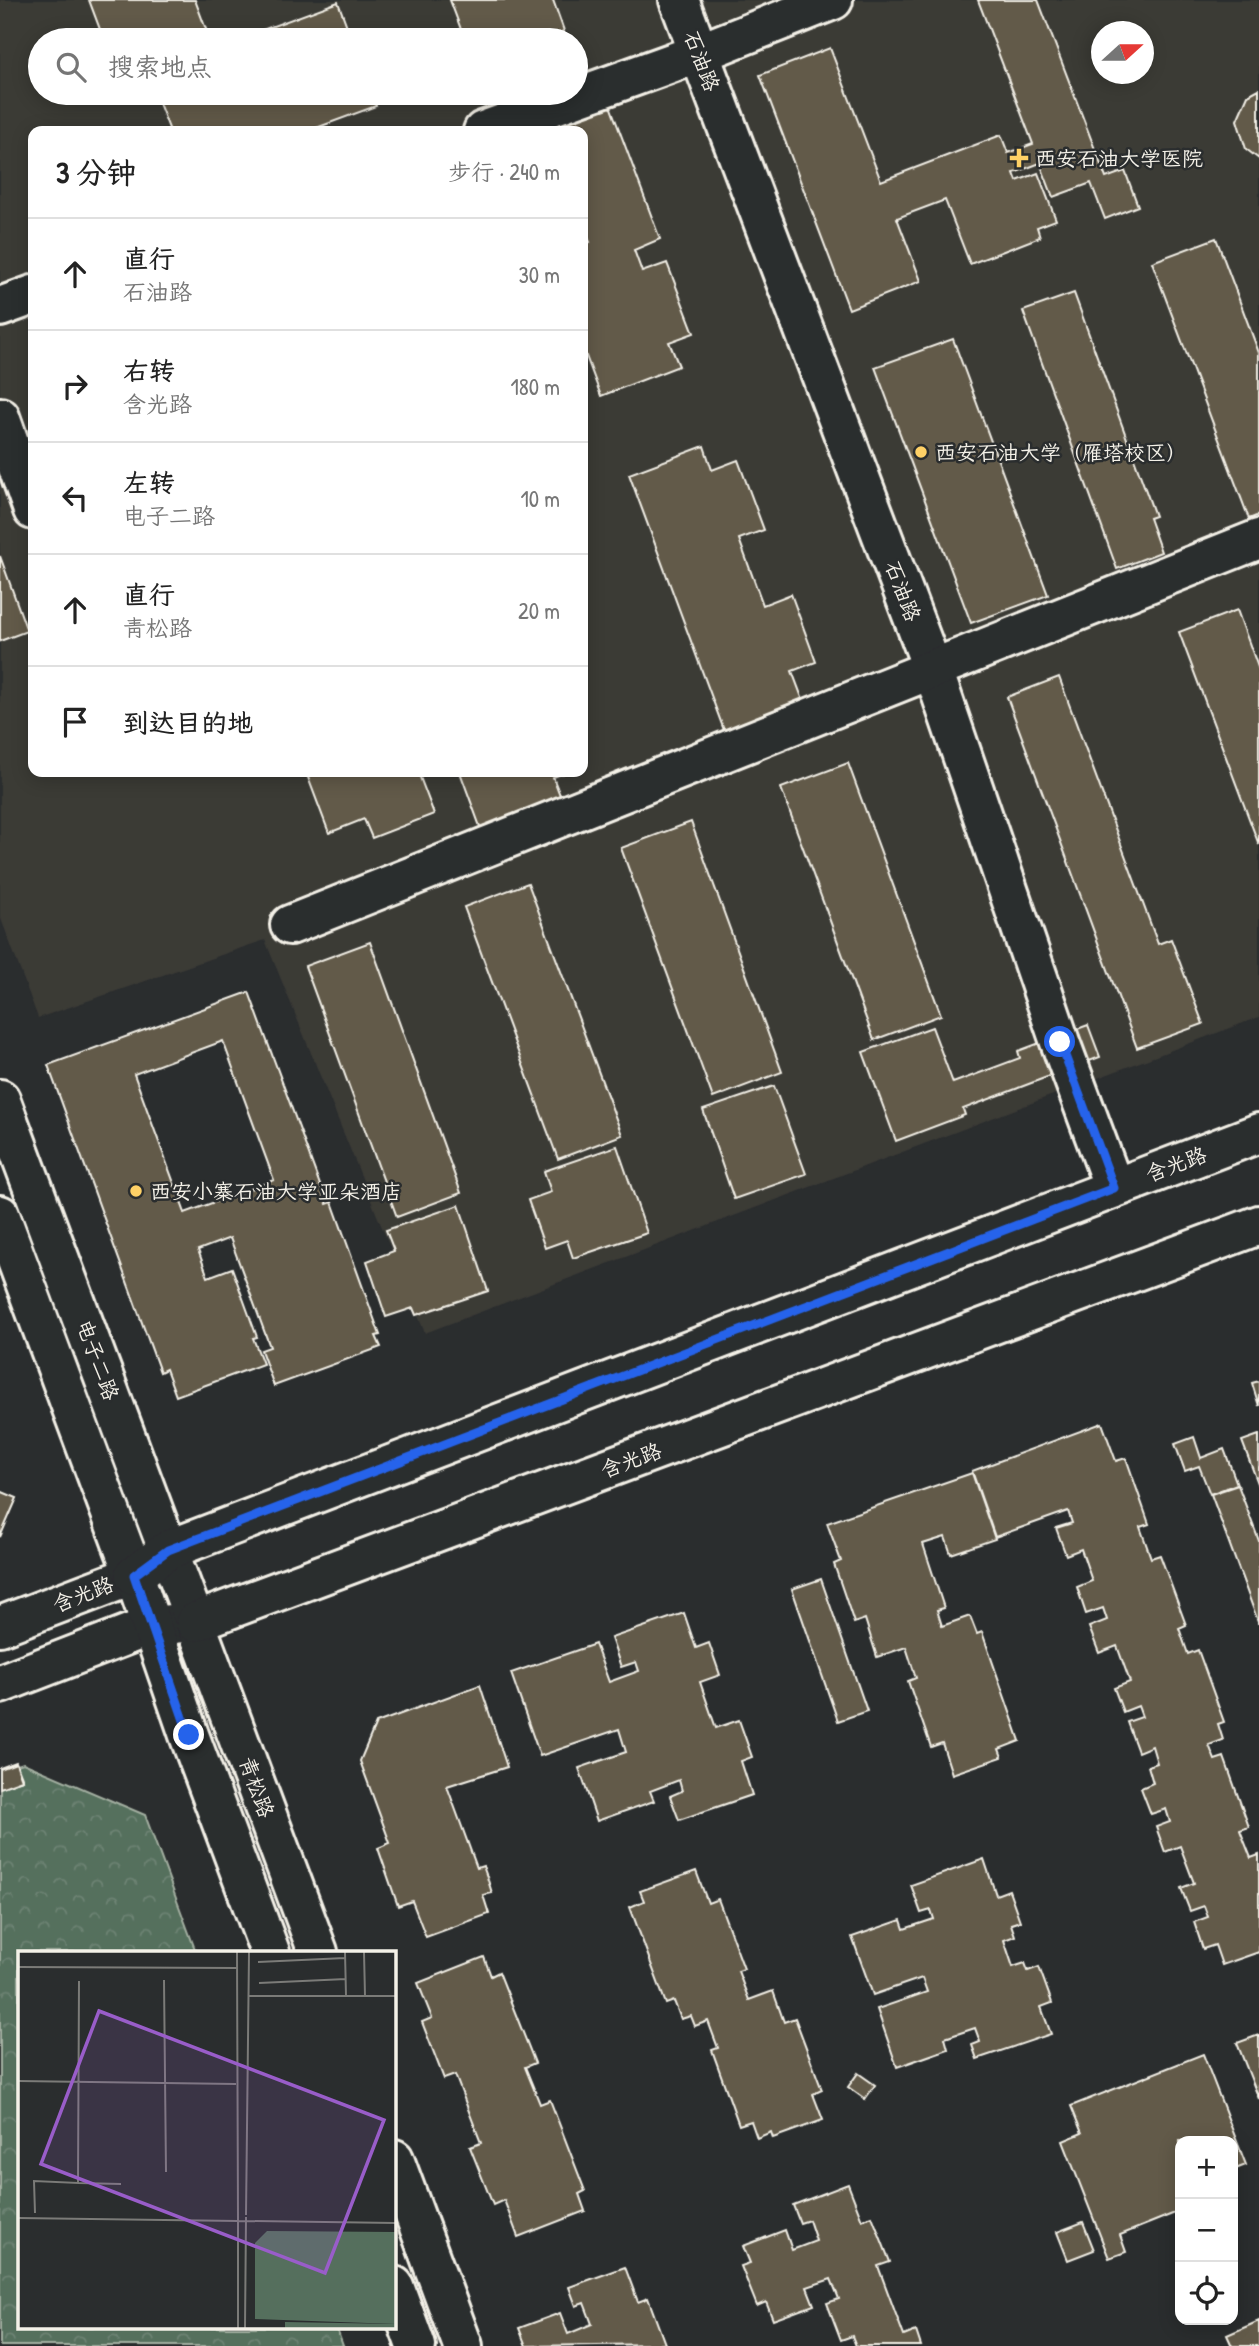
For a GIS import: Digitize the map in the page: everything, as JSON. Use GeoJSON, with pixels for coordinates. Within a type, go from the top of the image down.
{"type":"FeatureCollection","features":[{"type":"Feature","properties":{"kind":"main road","name":"石油路"},"geometry":{"type":"LineString","coordinates":[[679,0],[933,670],[1056,1029],[1114,1188]]}},
{"type":"Feature","properties":{"kind":"main road"},"geometry":{"type":"LineString","coordinates":[[588,93],[833,0]]}},
{"type":"Feature","properties":{"kind":"main road"},"geometry":{"type":"LineString","coordinates":[[497,126],[555,105]]}},
{"type":"Feature","properties":{"kind":"main road"},"geometry":{"type":"LineString","coordinates":[[0,307],[28,297]]}},
{"type":"Feature","properties":{"kind":"main road"},"geometry":{"type":"LineString","coordinates":[[0,417],[28,496]]}},
{"type":"Feature","properties":{"kind":"main road"},"geometry":{"type":"LineString","coordinates":[[290,925],[1259,539]]}},
{"type":"Feature","properties":{"kind":"main road","name":"电子二路"},"geometry":{"type":"LineString","coordinates":[[0,1099],[195,1622]]}},
{"type":"Feature","properties":{"kind":"main road","name":"含光路"},"geometry":{"type":"LineString","coordinates":[[0,1626],[134,1575],[168,1550],[1259,1133]]}},
{"type":"Feature","properties":{"kind":"main road","name":"电子二路"},"geometry":{"type":"LineString","coordinates":[[0,1215],[134,1575],[150,1626]]}},
{"type":"Feature","properties":{"kind":"main road","name":"含光路"},"geometry":{"type":"LineString","coordinates":[[0,1684],[150,1626],[195,1622],[1259,1226]]}},
{"type":"Feature","properties":{"kind":"main road","name":"青松路"},"geometry":{"type":"LineString","coordinates":[[195,1622],[318,1951]]}},
{"type":"Feature","properties":{"kind":"main road"},"geometry":{"type":"LineString","coordinates":[[150,1626],[270,1951]]}},
{"type":"Feature","properties":{"kind":"main road"},"geometry":{"type":"LineString","coordinates":[[396,2164],[463,2346]]}},
{"type":"Feature","properties":{"kind":"main road"},"geometry":{"type":"LineString","coordinates":[[396,2291],[416,2346]]}},
{"type":"Feature","properties":{"kind":"shaded area","name":"西安石油大学（雁塔校区）"},"geometry":{"type":"Polygon","coordinates":[[[0,0],[1259,0],[1259,1017],[425,1333],[265,940],[38,1018],[0,916],[0,0]]]}},
{"type":"Feature","properties":{"kind":"green space"},"geometry":{"type":"Polygon","coordinates":[[[23,1763],[145,1815],[196,1951],[18,1951],[18,2328],[336,2328],[343,2346],[0,2346],[0,1771],[23,1763]]]}},
{"type":"Feature","properties":{"kind":"building"},"geometry":{"type":"Polygon","coordinates":[[[89,0],[195,0],[206,28],[100,28],[89,0]]]}},
{"type":"Feature","properties":{"kind":"building"},"geometry":{"type":"Polygon","coordinates":[[[450,0],[553,0],[563,28],[460,28],[450,0]]]}},
{"type":"Feature","properties":{"kind":"building","name":"西安石油大学医院"},"geometry":{"type":"Polygon","coordinates":[[[978,0],[1038,0],[1106,178],[1125,171],[1138,206],[1105,219],[1091,183],[1053,197],[1040,163],[1014,173],[1017,181],[1038,173],[1056,220],[1037,227],[1040,237],[970,264],[945,200],[897,218],[921,281],[849,309],[760,75],[830,48],[881,181],[1001,135],[1008,153],[1033,144],[978,0]]]}},
{"type":"Feature","properties":{"kind":"building"},"geometry":{"type":"Polygon","coordinates":[[[338,2],[348,28],[268,28],[338,2]]]}},
{"type":"Feature","properties":{"kind":"building"},"geometry":{"type":"Polygon","coordinates":[[[1259,89],[1259,159],[1246,149],[1237,120],[1248,95],[1259,89]]]}},
{"type":"Feature","properties":{"kind":"building"},"geometry":{"type":"Polygon","coordinates":[[[605,92],[660,239],[634,250],[642,272],[667,263],[694,333],[669,342],[679,366],[601,396],[588,361],[588,126],[540,126],[580,105],[588,105],[588,101],[605,92]]]}},
{"type":"Feature","properties":{"kind":"building"},"geometry":{"type":"Polygon","coordinates":[[[160,105],[376,106],[322,126],[168,126],[160,105]]]}},
{"type":"Feature","properties":{"kind":"building"},"geometry":{"type":"Polygon","coordinates":[[[1216,238],[1259,353],[1259,515],[1249,519],[1152,262],[1216,238]]]}},
{"type":"Feature","properties":{"kind":"building"},"geometry":{"type":"Polygon","coordinates":[[[1074,293],[1155,516],[1149,518],[1161,552],[1117,569],[1023,311],[1074,293]]]}},
{"type":"Feature","properties":{"kind":"building"},"geometry":{"type":"Polygon","coordinates":[[[953,339],[1048,595],[971,623],[875,367],[953,339]]]}},
{"type":"Feature","properties":{"kind":"building"},"geometry":{"type":"Polygon","coordinates":[[[704,446],[712,470],[738,460],[764,530],[739,539],[763,605],[791,594],[816,662],[792,671],[807,711],[728,741],[629,474],[704,446]]]}},
{"type":"Feature","properties":{"kind":"building"},"geometry":{"type":"Polygon","coordinates":[[[0,556],[27,631],[0,641],[0,556]]]}},
{"type":"Feature","properties":{"kind":"building"},"geometry":{"type":"Polygon","coordinates":[[[1237,610],[1259,670],[1259,845],[1179,632],[1237,610]]]}},
{"type":"Feature","properties":{"kind":"building"},"geometry":{"type":"Polygon","coordinates":[[[1059,677],[1158,944],[1171,939],[1203,1024],[1137,1048],[1007,697],[1059,677]]]}},
{"type":"Feature","properties":{"kind":"building"},"geometry":{"type":"Polygon","coordinates":[[[848,763],[941,1015],[874,1040],[781,788],[848,763]]]}},
{"type":"Feature","properties":{"kind":"building"},"geometry":{"type":"Polygon","coordinates":[[[308,777],[420,777],[434,814],[372,838],[364,819],[329,833],[308,777]]]}},
{"type":"Feature","properties":{"kind":"building"},"geometry":{"type":"Polygon","coordinates":[[[462,777],[553,777],[563,803],[482,832],[462,777]]]}},
{"type":"Feature","properties":{"kind":"building"},"geometry":{"type":"Polygon","coordinates":[[[691,822],[782,1072],[713,1098],[621,848],[691,822]]]}},
{"type":"Feature","properties":{"kind":"building"},"geometry":{"type":"Polygon","coordinates":[[[528,883],[622,1135],[558,1159],[464,907],[528,883]]]}},
{"type":"Feature","properties":{"kind":"building"},"geometry":{"type":"Polygon","coordinates":[[[370,942],[461,1193],[397,1217],[305,966],[370,942]]]}},
{"type":"Feature","properties":{"kind":"building","name":"西安小寨石油大学亚朵酒店"},"geometry":{"type":"Polygon","coordinates":[[[249,992],[327,1204],[332,1202],[380,1335],[376,1336],[381,1347],[274,1386],[261,1350],[270,1347],[230,1238],[198,1250],[208,1277],[232,1268],[257,1337],[253,1338],[263,1364],[176,1396],[166,1369],[160,1372],[48,1065],[249,992]],[[223,1041],[134,1074],[185,1213],[274,1180],[223,1041]]]}},
{"type":"Feature","properties":{"kind":"building"},"geometry":{"type":"Polygon","coordinates":[[[1088,1025],[1100,1057],[963,1109],[965,1115],[896,1141],[863,1052],[932,1027],[953,1083],[1020,1058],[1018,1051],[1088,1025]]]}},
{"type":"Feature","properties":{"kind":"building"},"geometry":{"type":"Polygon","coordinates":[[[774,1086],[806,1174],[734,1199],[703,1110],[774,1086]]]}},
{"type":"Feature","properties":{"kind":"building"},"geometry":{"type":"Polygon","coordinates":[[[617,1146],[647,1233],[573,1258],[567,1240],[545,1248],[528,1200],[551,1192],[544,1171],[617,1146]]]}},
{"type":"Feature","properties":{"kind":"building"},"geometry":{"type":"Polygon","coordinates":[[[459,1205],[488,1291],[416,1315],[413,1308],[386,1317],[367,1261],[394,1251],[386,1230],[459,1205]]]}},
{"type":"Feature","properties":{"kind":"building"},"geometry":{"type":"Polygon","coordinates":[[[1259,1381],[1259,1406],[1252,1383],[1259,1381]]]}},
{"type":"Feature","properties":{"kind":"building"},"geometry":{"type":"Polygon","coordinates":[[[1102,1423],[1116,1461],[1126,1458],[1149,1524],[1140,1527],[1151,1558],[1160,1555],[1186,1625],[1179,1628],[1188,1654],[1198,1650],[1224,1722],[1218,1724],[1223,1740],[1209,1745],[1215,1760],[1224,1757],[1249,1827],[1240,1830],[1251,1858],[1259,1855],[1259,1952],[1222,1965],[1215,1945],[1203,1949],[1194,1922],[1208,1917],[1204,1906],[1190,1911],[1181,1888],[1194,1883],[1180,1846],[1165,1852],[1156,1827],[1170,1822],[1166,1809],[1151,1814],[1141,1788],[1153,1783],[1148,1766],[1157,1763],[1152,1746],[1138,1752],[1127,1722],[1142,1717],[1138,1706],[1123,1712],[1114,1688],[1130,1682],[1117,1646],[1099,1653],[1089,1627],[1107,1620],[1103,1608],[1086,1614],[1077,1587],[1092,1581],[1081,1549],[1066,1555],[1056,1528],[1072,1523],[1068,1511],[995,1537],[972,1471],[1102,1423]]]}},
{"type":"Feature","properties":{"kind":"building"},"geometry":{"type":"Polygon","coordinates":[[[1259,1435],[1259,1486],[1242,1441],[1259,1435]]]}},
{"type":"Feature","properties":{"kind":"building"},"geometry":{"type":"Polygon","coordinates":[[[1194,1437],[1201,1458],[1224,1449],[1237,1484],[1210,1494],[1199,1466],[1185,1471],[1175,1444],[1194,1437]]]}},
{"type":"Feature","properties":{"kind":"building"},"geometry":{"type":"Polygon","coordinates":[[[972,1473],[995,1539],[951,1554],[945,1537],[923,1544],[944,1608],[937,1610],[942,1626],[970,1616],[977,1634],[982,1632],[1020,1741],[999,1749],[1002,1757],[952,1774],[942,1743],[931,1747],[908,1681],[916,1678],[906,1647],[877,1657],[865,1619],[854,1623],[834,1564],[841,1561],[827,1523],[972,1473]]]}},
{"type":"Feature","properties":{"kind":"building"},"geometry":{"type":"Polygon","coordinates":[[[1238,1485],[1259,1541],[1259,1624],[1211,1494],[1238,1485]]]}},
{"type":"Feature","properties":{"kind":"building"},"geometry":{"type":"Polygon","coordinates":[[[0,1491],[17,1498],[0,1537],[0,1491]]]}},
{"type":"Feature","properties":{"kind":"building"},"geometry":{"type":"Polygon","coordinates":[[[821,1579],[867,1711],[838,1721],[792,1589],[821,1579]]]}},
{"type":"Feature","properties":{"kind":"building"},"geometry":{"type":"Polygon","coordinates":[[[684,1613],[696,1648],[709,1643],[720,1675],[700,1682],[716,1728],[739,1720],[752,1757],[741,1761],[752,1795],[679,1820],[670,1796],[682,1791],[679,1780],[650,1791],[654,1801],[597,1821],[579,1768],[626,1752],[619,1729],[540,1756],[511,1673],[595,1644],[609,1682],[639,1671],[636,1662],[621,1667],[611,1638],[684,1613]]]}},
{"type":"Feature","properties":{"kind":"building"},"geometry":{"type":"Polygon","coordinates":[[[480,1685],[507,1767],[447,1786],[477,1868],[483,1866],[487,1877],[492,1893],[483,1895],[489,1914],[426,1937],[412,1901],[398,1906],[378,1848],[390,1843],[360,1761],[376,1723],[480,1685]]]}},
{"type":"Feature","properties":{"kind":"building"},"geometry":{"type":"Polygon","coordinates":[[[16,1762],[23,1780],[0,1787],[0,1768],[16,1762]]]}},
{"type":"Feature","properties":{"kind":"building"},"geometry":{"type":"Polygon","coordinates":[[[16,1763],[22,1780],[0,1788],[0,1769],[16,1763]]]}},
{"type":"Feature","properties":{"kind":"building"},"geometry":{"type":"Polygon","coordinates":[[[984,1859],[996,1895],[1009,1890],[1020,1921],[1011,1924],[1015,1936],[1004,1940],[1013,1967],[1025,1963],[1028,1971],[1039,1967],[1052,2003],[1041,2007],[1051,2034],[977,2059],[972,2045],[980,2042],[975,2028],[945,2038],[948,2049],[897,2067],[877,2009],[927,1992],[922,1978],[873,1995],[852,1937],[901,1920],[904,1929],[934,1919],[931,1910],[921,1913],[911,1885],[984,1859]]]}},
{"type":"Feature","properties":{"kind":"building"},"geometry":{"type":"Polygon","coordinates":[[[696,1871],[708,1903],[718,1899],[744,1969],[738,1971],[749,2000],[773,1991],[784,2022],[795,2018],[822,2090],[813,2094],[823,2120],[773,2138],[771,2132],[757,2138],[751,2121],[739,2125],[712,2050],[718,2048],[708,2021],[695,2026],[691,2016],[681,2019],[674,2001],[666,2004],[630,1907],[644,1901],[640,1891],[696,1871]]]}},
{"type":"Feature","properties":{"kind":"building"},"geometry":{"type":"Polygon","coordinates":[[[484,1957],[491,1976],[499,1972],[535,2063],[525,2067],[540,2104],[550,2100],[585,2191],[579,2194],[585,2211],[518,2237],[504,2200],[493,2205],[470,2147],[481,2143],[455,2075],[444,2079],[422,2022],[432,2018],[418,1983],[484,1957]]]}},
{"type":"Feature","properties":{"kind":"building"},"geometry":{"type":"Polygon","coordinates":[[[1259,2035],[1259,2099],[1237,2043],[1259,2035]]]}},
{"type":"Feature","properties":{"kind":"building"},"geometry":{"type":"Polygon","coordinates":[[[1203,2054],[1235,2136],[1175,2136],[1175,2213],[1120,2235],[1126,2252],[1109,2258],[1063,2141],[1082,2133],[1071,2106],[1203,2054]]]}},
{"type":"Feature","properties":{"kind":"building"},"geometry":{"type":"Polygon","coordinates":[[[858,2073],[875,2085],[865,2099],[848,2087],[858,2073]]]}},
{"type":"Feature","properties":{"kind":"building"},"geometry":{"type":"Polygon","coordinates":[[[1238,2144],[1246,2165],[1238,2168],[1238,2144]]]}},
{"type":"Feature","properties":{"kind":"building"},"geometry":{"type":"Polygon","coordinates":[[[848,2184],[862,2220],[872,2216],[890,2262],[878,2266],[904,2336],[916,2331],[921,2346],[856,2346],[852,2336],[841,2340],[827,2303],[839,2299],[831,2279],[807,2287],[814,2305],[773,2320],[766,2302],[757,2306],[741,2266],[750,2263],[743,2246],[785,2230],[792,2250],[816,2241],[809,2220],[800,2223],[793,2205],[848,2184]]]}},
{"type":"Feature","properties":{"kind":"building"},"geometry":{"type":"Polygon","coordinates":[[[1083,2222],[1094,2250],[1068,2260],[1057,2232],[1083,2222]]]}},
{"type":"Feature","properties":{"kind":"building"},"geometry":{"type":"Polygon","coordinates":[[[625,2267],[638,2302],[648,2298],[665,2344],[526,2346],[519,2328],[560,2313],[568,2334],[592,2324],[584,2303],[576,2306],[569,2287],[625,2267]]]}},
{"type":"Feature","properties":{"kind":"building"},"geometry":{"type":"Polygon","coordinates":[[[1259,2321],[1259,2346],[1232,2346],[1227,2335],[1259,2321]]]}},
{"type":"Feature","properties":{"kind":"place","name":"西安石油大学医院"},"geometry":{"type":"Point","coordinates":[1019,158]}},
{"type":"Feature","properties":{"kind":"place","name":"西安石油大学（雁塔校区）"},"geometry":{"type":"Point","coordinates":[921,452]}},
{"type":"Feature","properties":{"kind":"place","name":"西安小寨石油大学亚朵酒店"},"geometry":{"type":"Point","coordinates":[136,1191]}},
{"type":"Feature","properties":{"kind":"route"},"geometry":{"type":"LineString","coordinates":[[189,1735],[134,1575],[168,1550],[1114,1188],[1060,1042]]}}]}
